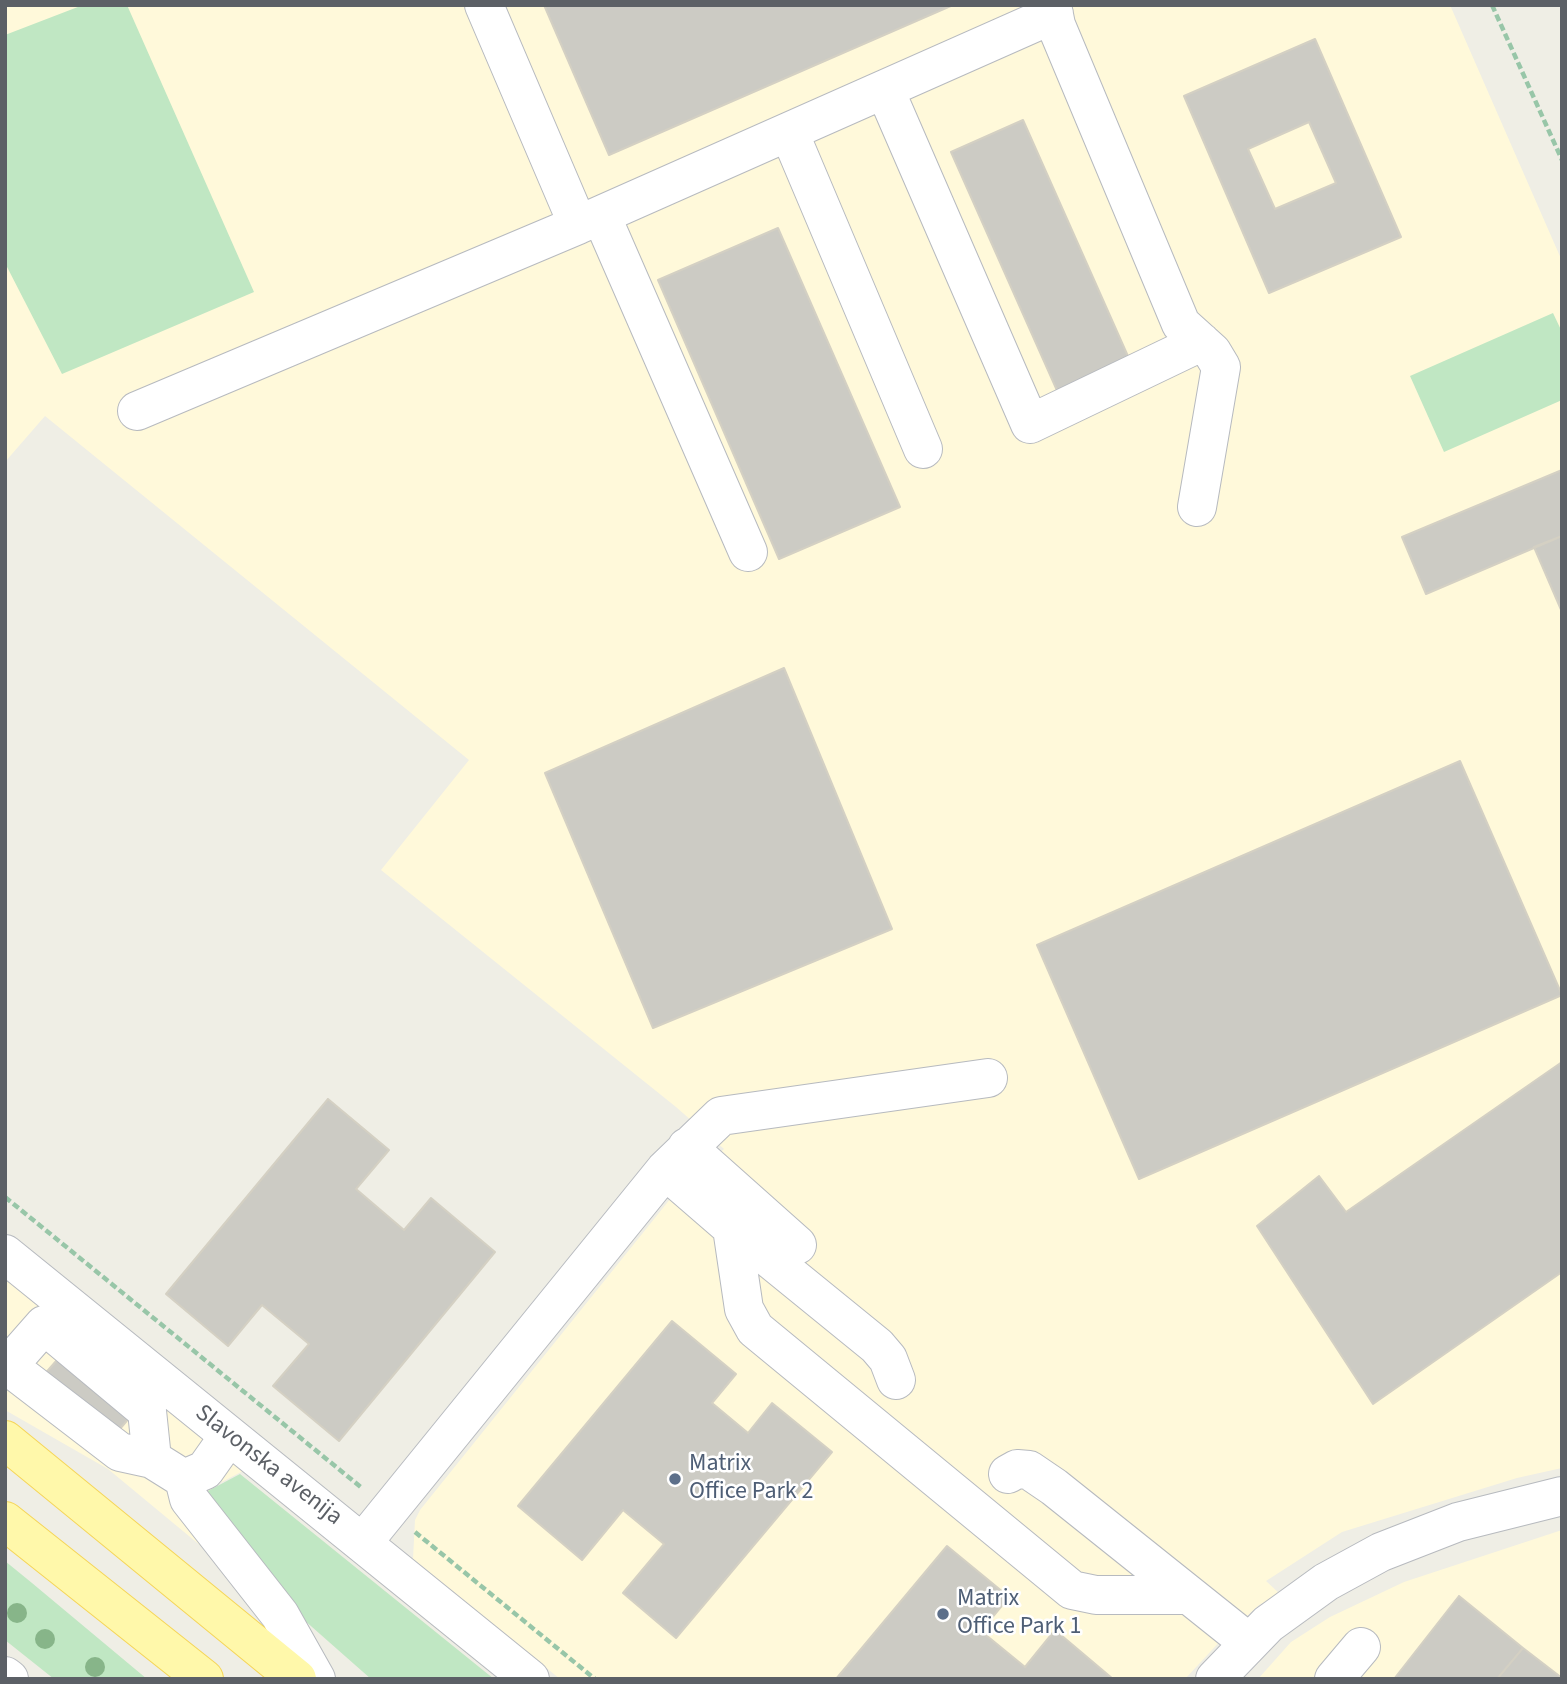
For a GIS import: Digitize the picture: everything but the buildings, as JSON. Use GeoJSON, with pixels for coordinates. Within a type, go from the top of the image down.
{"type":"FeatureCollection","features":[{"type":"Feature","properties":{"kind":"main road"},"geometry":{"type":"LineString","coordinates":[[6,1440],[297,1679]]}},
{"type":"Feature","properties":{"kind":"main road"},"geometry":{"type":"LineString","coordinates":[[5,1521],[204,1679]]}},
{"type":"Feature","properties":{"kind":"street"},"geometry":{"type":"LineString","coordinates":[[484,5],[747,552]]}},
{"type":"Feature","properties":{"kind":"street"},"geometry":{"type":"LineString","coordinates":[[137,411],[589,220],[885,90],[1053,10],[1181,324],[1201,342],[1221,367],[1197,507]]}},
{"type":"Feature","properties":{"kind":"street"},"geometry":{"type":"LineString","coordinates":[[885,90],[1030,424],[1201,342]]}},
{"type":"Feature","properties":{"kind":"street"},"geometry":{"type":"LineString","coordinates":[[789,132],[923,449]]}},
{"type":"Feature","properties":{"kind":"street"},"geometry":{"type":"LineString","coordinates":[[364,1541],[676,1158],[722,1116],[988,1078]]}},
{"type":"Feature","properties":{"kind":"street"},"geometry":{"type":"LineString","coordinates":[[676,1158],[732,1228],[877,1346],[888,1359],[896,1380]]}},
{"type":"Feature","properties":{"kind":"street"},"geometry":{"type":"LineString","coordinates":[[676,1158],[797,1245]]}},
{"type":"Feature","properties":{"kind":"street"},"geometry":{"type":"LineString","coordinates":[[732,1228],[744,1308],[755,1329],[1072,1590],[1096,1595],[1186,1595]]}},
{"type":"Feature","properties":{"kind":"street","name":"Slavonska avenija"},"geometry":{"type":"LineString","coordinates":[[5,1254],[229,1436],[364,1541],[530,1679]]}},
{"type":"Feature","properties":{"kind":"street"},"geometry":{"type":"LineString","coordinates":[[184,1479],[205,1471],[229,1436]]}},
{"type":"Feature","properties":{"kind":"street"},"geometry":{"type":"LineString","coordinates":[[152,1459],[184,1479],[189,1499],[280,1615],[316,1679]]}},
{"type":"Feature","properties":{"kind":"street"},"geometry":{"type":"LineString","coordinates":[[1008,1474],[1017,1469],[1029,1470],[1045,1481],[1248,1642]]}},
{"type":"Feature","properties":{"kind":"street"},"geometry":{"type":"LineString","coordinates":[[1215,1679],[1248,1642],[1326,1582],[1381,1552],[1458,1522],[1562,1496]]}},
{"type":"Feature","properties":{"kind":"street"},"geometry":{"type":"LineString","coordinates":[[1334,1679],[1362,1647]]}},
{"type":"Feature","properties":{"kind":"path"},"geometry":{"type":"LineString","coordinates":[[1492,5],[1562,160]]}},
{"type":"Feature","properties":{"kind":"path"},"geometry":{"type":"LineString","coordinates":[[5,1197],[594,1679]]}},
{"type":"Feature","properties":{"kind":"shaded area"},"geometry":{"type":"Polygon","coordinates":[[[5,5],[1450,5],[1562,261],[1562,1468],[1517,1478],[1342,1532],[1266,1581],[1280,1594],[1259,1605],[1224,1637],[1185,1679],[560,1679],[413,1559],[415,1520],[420,1510],[679,1188],[724,1149],[676,1107],[381,870],[469,760],[45,416],[5,462],[5,5]]]}},
{"type":"Feature","properties":{"kind":"shaded area"},"geometry":{"type":"Polygon","coordinates":[[[5,1275],[245,1470],[212,1487],[236,1575],[108,1469],[5,1410],[5,1275]]]}},
{"type":"Feature","properties":{"kind":"shaded area"},"geometry":{"type":"Polygon","coordinates":[[[1562,1530],[1562,1679],[1258,1679],[1291,1642],[1330,1617],[1404,1582],[1562,1530]]]}},
{"type":"Feature","properties":{"kind":"green space"},"geometry":{"type":"Polygon","coordinates":[[[83,5],[127,5],[254,292],[62,374],[5,263],[5,35],[83,5]]]}},
{"type":"Feature","properties":{"kind":"green space"},"geometry":{"type":"Polygon","coordinates":[[[1553,313],[1562,332],[1562,400],[1444,452],[1410,376],[1553,313]]]}},
{"type":"Feature","properties":{"kind":"green space"},"geometry":{"type":"Polygon","coordinates":[[[240,1474],[494,1679],[371,1679],[295,1612],[206,1492],[240,1474]]]}},
{"type":"Feature","properties":{"kind":"green space"},"geometry":{"type":"Polygon","coordinates":[[[5,1561],[147,1679],[54,1679],[5,1640],[5,1561]]]}},
{"type":"Feature","properties":{"kind":"place","name":"Matrix Office Park 2"},"geometry":{"type":"Point","coordinates":[675,1479]}},
{"type":"Feature","properties":{"kind":"place","name":"Matrix Office Park 1"},"geometry":{"type":"Point","coordinates":[943,1614]}}]}
